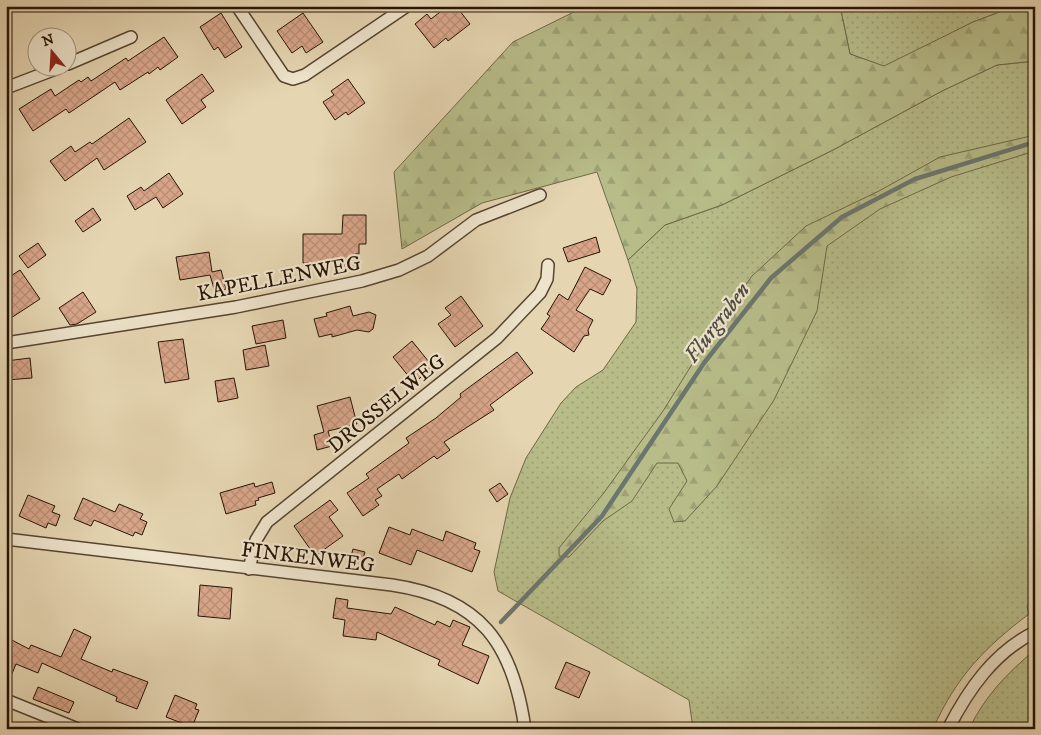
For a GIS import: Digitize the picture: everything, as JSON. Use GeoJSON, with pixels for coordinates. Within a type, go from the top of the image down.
{"type":"FeatureCollection","features":[{"type":"Feature","properties":{"kind":"street"},"geometry":{"type":"LineString","coordinates":[[238,6],[284,76],[292,79],[305,75],[407,6]]}},
{"type":"Feature","properties":{"kind":"street"},"geometry":{"type":"LineString","coordinates":[[78,60],[131,37]]}},
{"type":"Feature","properties":{"kind":"street"},"geometry":{"type":"LineString","coordinates":[[6,88],[32,78]]}},
{"type":"Feature","properties":{"kind":"street","name":"KAPELLENWEG"},"geometry":{"type":"LineString","coordinates":[[6,343],[236,307],[362,281],[399,270],[428,256],[476,220],[540,195]]}},
{"type":"Feature","properties":{"kind":"street","name":"DROSSELWEG"},"geometry":{"type":"LineString","coordinates":[[249,569],[256,540],[267,522],[497,338],[540,293],[547,279],[548,265]]}},
{"type":"Feature","properties":{"kind":"street","name":"FINKENWEG"},"geometry":{"type":"LineString","coordinates":[[6,539],[415,589],[456,604],[476,618],[497,641],[509,665],[521,701],[525,729]]}},
{"type":"Feature","properties":{"kind":"street"},"geometry":{"type":"LineString","coordinates":[[948,729],[964,699],[988,668],[1009,649],[1035,632]]}},
{"type":"Feature","properties":{"kind":"street"},"geometry":{"type":"LineString","coordinates":[[6,700],[78,729]]}},
{"type":"Feature","properties":{"kind":"green space"},"geometry":{"type":"Polygon","coordinates":[[[586,6],[840,6],[850,54],[884,66],[973,22],[1013,7],[1035,10],[1035,61],[997,65],[942,91],[833,150],[722,205],[665,225],[628,260],[597,172],[482,203],[402,249],[394,172],[513,42],[586,6]]]}},
{"type":"Feature","properties":{"kind":"green space"},"geometry":{"type":"Polygon","coordinates":[[[840,6],[1035,6],[1035,10],[1013,7],[973,22],[885,67],[850,54],[840,6]]]}},
{"type":"Feature","properties":{"kind":"green space"},"geometry":{"type":"Polygon","coordinates":[[[1035,61],[1035,600],[1027,606],[1029,614],[985,651],[973,664],[942,710],[933,729],[693,729],[689,700],[498,591],[494,572],[510,498],[526,458],[561,403],[576,387],[603,370],[636,322],[637,289],[628,260],[665,225],[722,205],[833,150],[942,91],[997,65],[1035,61]]]}},
{"type":"Feature","properties":{"kind":"green space"},"geometry":{"type":"Polygon","coordinates":[[[1035,135],[1035,151],[951,177],[880,209],[827,246],[817,311],[774,400],[717,486],[685,521],[674,522],[669,509],[687,481],[678,463],[657,463],[632,501],[603,521],[569,557],[559,556],[559,548],[603,494],[663,411],[719,321],[752,276],[806,226],[879,191],[940,157],[1035,135]]]}},
{"type":"Feature","properties":{"kind":"green space"},"geometry":{"type":"Polygon","coordinates":[[[1035,650],[1035,729],[969,729],[982,706],[998,686],[1015,667],[1035,650]]]}},
{"type":"Feature","properties":{"kind":"building"},"geometry":{"type":"Polygon","coordinates":[[[448,6],[456,6],[470,24],[448,41],[446,38],[434,48],[415,24],[427,14],[431,19],[448,6]]]}},
{"type":"Feature","properties":{"kind":"building"},"geometry":{"type":"Polygon","coordinates":[[[221,13],[242,47],[225,58],[218,47],[214,50],[200,27],[221,13]]]}},
{"type":"Feature","properties":{"kind":"building"},"geometry":{"type":"Polygon","coordinates":[[[303,13],[323,42],[306,53],[302,46],[292,53],[277,31],[303,13]]]}},
{"type":"Feature","properties":{"kind":"building"},"geometry":{"type":"Polygon","coordinates":[[[164,37],[178,57],[160,70],[158,67],[149,74],[148,72],[120,90],[115,82],[69,113],[66,109],[33,131],[19,109],[51,89],[55,96],[79,80],[81,82],[88,77],[91,81],[126,58],[128,61],[164,37]]]}},
{"type":"Feature","properties":{"kind":"building"},"geometry":{"type":"Polygon","coordinates":[[[202,74],[214,91],[201,100],[206,107],[182,124],[166,100],[202,74]]]}},
{"type":"Feature","properties":{"kind":"building"},"geometry":{"type":"Polygon","coordinates":[[[348,79],[365,103],[348,115],[346,112],[335,120],[323,102],[334,95],[331,91],[348,79]]]}},
{"type":"Feature","properties":{"kind":"building"},"geometry":{"type":"Polygon","coordinates":[[[129,118],[146,142],[104,170],[97,158],[65,181],[50,161],[71,146],[75,152],[90,142],[92,144],[129,118]]]}},
{"type":"Feature","properties":{"kind":"building"},"geometry":{"type":"Polygon","coordinates":[[[169,173],[183,194],[163,208],[156,197],[135,210],[127,196],[141,187],[144,191],[169,173]]]}},
{"type":"Feature","properties":{"kind":"building"},"geometry":{"type":"Polygon","coordinates":[[[93,208],[101,220],[83,232],[75,221],[93,208]]]}},
{"type":"Feature","properties":{"kind":"building"},"geometry":{"type":"Polygon","coordinates":[[[343,215],[366,215],[366,244],[359,244],[359,254],[355,254],[355,269],[341,268],[342,263],[303,263],[303,234],[342,234],[343,215]]]}},
{"type":"Feature","properties":{"kind":"building"},"geometry":{"type":"Polygon","coordinates":[[[596,237],[600,252],[568,262],[563,248],[596,237]]]}},
{"type":"Feature","properties":{"kind":"building"},"geometry":{"type":"Polygon","coordinates":[[[38,243],[46,255],[28,268],[19,256],[38,243]]]}},
{"type":"Feature","properties":{"kind":"building"},"geometry":{"type":"Polygon","coordinates":[[[209,252],[212,272],[221,270],[226,289],[215,292],[210,275],[180,280],[176,257],[209,252]]]}},
{"type":"Feature","properties":{"kind":"building"},"geometry":{"type":"Polygon","coordinates":[[[585,267],[611,280],[603,295],[590,289],[576,310],[593,320],[588,330],[589,335],[584,336],[574,352],[541,329],[550,316],[547,314],[559,294],[568,300],[585,267]]]}},
{"type":"Feature","properties":{"kind":"building"},"geometry":{"type":"Polygon","coordinates":[[[20,270],[40,299],[11,318],[6,311],[6,279],[20,270]]]}},
{"type":"Feature","properties":{"kind":"building"},"geometry":{"type":"Polygon","coordinates":[[[83,292],[96,312],[77,324],[70,325],[59,308],[83,292]]]}},
{"type":"Feature","properties":{"kind":"building"},"geometry":{"type":"Polygon","coordinates":[[[461,296],[483,326],[455,347],[438,324],[451,315],[445,308],[461,296]]]}},
{"type":"Feature","properties":{"kind":"building"},"geometry":{"type":"Polygon","coordinates":[[[350,306],[353,316],[369,312],[376,315],[373,329],[369,332],[357,330],[332,337],[332,334],[319,337],[314,319],[327,316],[326,313],[350,306]]]}},
{"type":"Feature","properties":{"kind":"building"},"geometry":{"type":"Polygon","coordinates":[[[283,320],[286,338],[256,344],[252,326],[283,320]]]}},
{"type":"Feature","properties":{"kind":"building"},"geometry":{"type":"Polygon","coordinates":[[[183,339],[189,379],[165,383],[158,342],[183,339]]]}},
{"type":"Feature","properties":{"kind":"building"},"geometry":{"type":"Polygon","coordinates":[[[412,341],[433,367],[414,383],[393,357],[412,341]]]}},
{"type":"Feature","properties":{"kind":"building"},"geometry":{"type":"Polygon","coordinates":[[[265,345],[269,366],[246,370],[243,350],[265,345]]]}},
{"type":"Feature","properties":{"kind":"building"},"geometry":{"type":"Polygon","coordinates":[[[517,352],[533,373],[490,405],[494,410],[444,442],[450,450],[437,459],[434,456],[402,479],[399,474],[377,489],[382,496],[375,500],[379,505],[363,516],[347,493],[369,478],[366,474],[409,443],[406,438],[436,418],[461,397],[460,394],[517,352]]]}},
{"type":"Feature","properties":{"kind":"building"},"geometry":{"type":"Polygon","coordinates":[[[30,358],[32,378],[6,380],[6,361],[30,358]]]}},
{"type":"Feature","properties":{"kind":"building"},"geometry":{"type":"Polygon","coordinates":[[[234,378],[238,398],[218,402],[215,381],[234,378]]]}},
{"type":"Feature","properties":{"kind":"building"},"geometry":{"type":"Polygon","coordinates":[[[350,397],[357,424],[328,431],[332,446],[317,450],[314,435],[324,432],[317,406],[350,397]]]}},
{"type":"Feature","properties":{"kind":"building"},"geometry":{"type":"Polygon","coordinates":[[[272,482],[275,493],[258,498],[259,500],[255,501],[256,505],[226,514],[220,493],[254,483],[255,487],[272,482]]]}},
{"type":"Feature","properties":{"kind":"building"},"geometry":{"type":"Polygon","coordinates":[[[500,483],[508,494],[497,502],[489,490],[500,483]]]}},
{"type":"Feature","properties":{"kind":"building"},"geometry":{"type":"Polygon","coordinates":[[[28,495],[55,506],[52,512],[60,515],[56,526],[48,523],[46,528],[19,516],[28,495]]]}},
{"type":"Feature","properties":{"kind":"building"},"geometry":{"type":"Polygon","coordinates":[[[83,498],[115,512],[119,504],[143,514],[140,519],[147,522],[142,535],[135,532],[133,536],[94,520],[91,526],[74,519],[83,498]]]}},
{"type":"Feature","properties":{"kind":"building"},"geometry":{"type":"Polygon","coordinates":[[[330,500],[338,510],[329,517],[343,536],[315,556],[294,526],[330,500]]]}},
{"type":"Feature","properties":{"kind":"building"},"geometry":{"type":"Polygon","coordinates":[[[389,527],[410,535],[412,529],[443,541],[446,531],[476,543],[474,549],[480,551],[472,572],[417,550],[411,565],[379,553],[389,527]]]}},
{"type":"Feature","properties":{"kind":"building"},"geometry":{"type":"Polygon","coordinates":[[[353,549],[365,552],[360,570],[348,567],[353,549]]]}},
{"type":"Feature","properties":{"kind":"building"},"geometry":{"type":"Polygon","coordinates":[[[200,585],[232,588],[230,619],[198,616],[200,585]]]}},
{"type":"Feature","properties":{"kind":"building"},"geometry":{"type":"Polygon","coordinates":[[[336,598],[348,600],[347,608],[391,614],[395,607],[435,625],[437,621],[450,627],[453,620],[470,627],[462,645],[489,656],[478,684],[438,665],[440,660],[377,632],[376,640],[343,636],[345,620],[333,618],[336,598]]]}},
{"type":"Feature","properties":{"kind":"building"},"geometry":{"type":"Polygon","coordinates":[[[74,629],[91,637],[81,659],[112,672],[113,669],[148,682],[137,709],[116,701],[117,697],[42,663],[38,673],[16,664],[6,688],[6,637],[29,649],[31,645],[61,657],[74,629]]]}},
{"type":"Feature","properties":{"kind":"building"},"geometry":{"type":"Polygon","coordinates":[[[566,662],[590,672],[579,698],[555,688],[566,662]]]}},
{"type":"Feature","properties":{"kind":"building"},"geometry":{"type":"Polygon","coordinates":[[[38,687],[74,702],[69,713],[33,699],[38,687]]]}},
{"type":"Feature","properties":{"kind":"building"},"geometry":{"type":"Polygon","coordinates":[[[175,695],[197,704],[195,709],[199,710],[192,727],[166,717],[175,695]]]}},
{"type":"Feature","properties":{"kind":"waterway","name":"Flurgraben"},"geometry":{"type":"LineString","coordinates":[[501,622],[602,516],[704,363],[771,278],[842,217],[915,179],[1035,142]]}}]}
